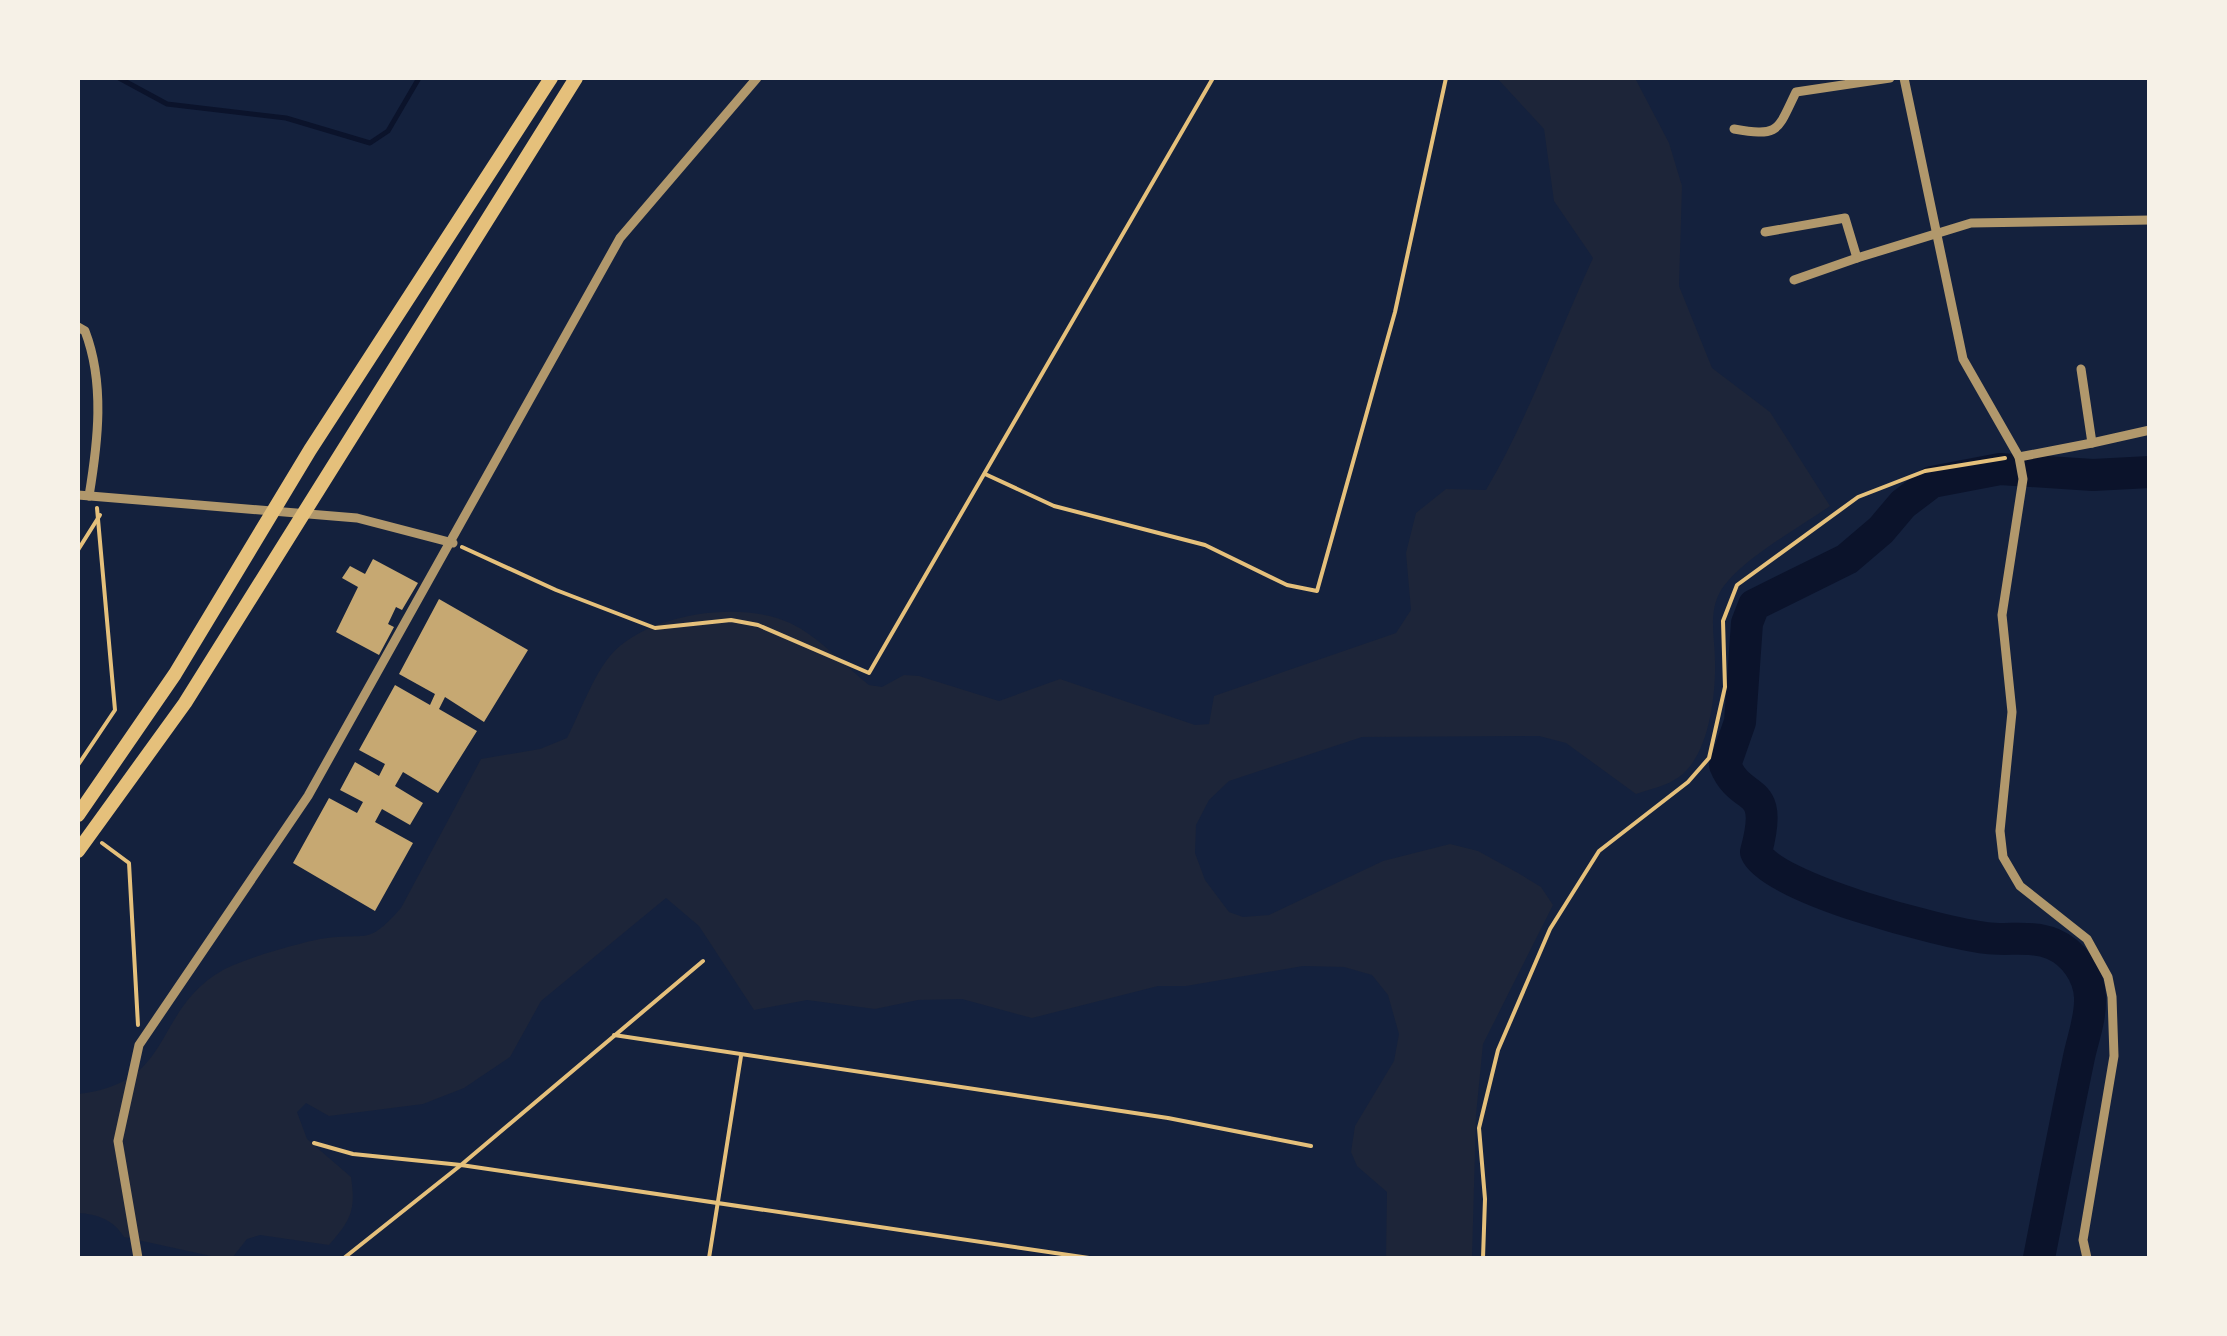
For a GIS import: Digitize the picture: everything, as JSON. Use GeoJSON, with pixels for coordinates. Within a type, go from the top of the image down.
{"type":"FeatureCollection","features":[{"type":"Feature","properties":{"kind":"main road"},"geometry":{"type":"LineString","coordinates":[[78,815],[175,674],[273,511],[551,78]]}},
{"type":"Feature","properties":{"kind":"main road"},"geometry":{"type":"LineString","coordinates":[[78,851],[185,703],[576,78]]}},
{"type":"Feature","properties":{"kind":"street"},"geometry":{"type":"LineString","coordinates":[[138,1258],[118,1141],[139,1045],[308,796],[454,542],[620,238],[758,78]]}},
{"type":"Feature","properties":{"kind":"street"},"geometry":{"type":"LineString","coordinates":[[1734,129],[1767,134],[1778,130],[1796,92],[1890,78]]}},
{"type":"Feature","properties":{"kind":"street"},"geometry":{"type":"LineString","coordinates":[[1904,78],[1963,359],[2019,460],[2023,480],[2002,614],[2012,712],[2000,831],[2003,857],[2020,886],[2087,939],[2108,977],[2112,997],[2114,1056],[2083,1240],[2087,1258]]}},
{"type":"Feature","properties":{"kind":"street"},"geometry":{"type":"LineString","coordinates":[[1764,232],[1845,218],[1857,258]]}},
{"type":"Feature","properties":{"kind":"street"},"geometry":{"type":"LineString","coordinates":[[1794,280],[1971,224],[2000,220],[2150,220]]}},
{"type":"Feature","properties":{"kind":"street"},"geometry":{"type":"LineString","coordinates":[[78,327],[86,331],[94,368],[99,434],[89,496]]}},
{"type":"Feature","properties":{"kind":"street"},"geometry":{"type":"LineString","coordinates":[[2081,368],[2092,443]]}},
{"type":"Feature","properties":{"kind":"street"},"geometry":{"type":"LineString","coordinates":[[2019,460],[2150,430]]}},
{"type":"Feature","properties":{"kind":"street"},"geometry":{"type":"LineString","coordinates":[[78,495],[357,518],[454,542]]}},
{"type":"Feature","properties":{"kind":"path"},"geometry":{"type":"LineString","coordinates":[[454,542],[556,590],[655,628],[744,622],[869,673],[1214,78]]}},
{"type":"Feature","properties":{"kind":"path"},"geometry":{"type":"LineString","coordinates":[[985,474],[1054,506],[1206,545],[1287,586],[1317,592],[1395,312],[1446,78]]}},
{"type":"Feature","properties":{"kind":"path"},"geometry":{"type":"LineString","coordinates":[[1483,1258],[1485,1199],[1479,1128],[1498,1050],[1550,930],[1600,851],[1688,782],[1709,758],[1726,688],[1723,621],[1737,585],[1814,526],[1883,486],[1924,471],[2019,460]]}},
{"type":"Feature","properties":{"kind":"path"},"geometry":{"type":"LineString","coordinates":[[78,550],[100,515],[115,710],[78,766]]}},
{"type":"Feature","properties":{"kind":"path"},"geometry":{"type":"LineString","coordinates":[[93,832],[129,864],[139,1045]]}},
{"type":"Feature","properties":{"kind":"path"},"geometry":{"type":"LineString","coordinates":[[344,1258],[703,961]]}},
{"type":"Feature","properties":{"kind":"path"},"geometry":{"type":"LineString","coordinates":[[614,1036],[1149,1115],[1312,1146]]}},
{"type":"Feature","properties":{"kind":"path"},"geometry":{"type":"LineString","coordinates":[[709,1258],[741,1056]]}},
{"type":"Feature","properties":{"kind":"path"},"geometry":{"type":"LineString","coordinates":[[314,1143],[354,1154],[717,1200],[1089,1258]]}},
{"type":"Feature","properties":{"kind":"shaded area"},"geometry":{"type":"Polygon","coordinates":[[[1497,78],[1635,78],[1669,143],[1682,186],[1679,286],[1712,368],[1770,412],[1830,506],[1755,557],[1720,592],[1713,617],[1715,675],[1709,724],[1689,767],[1669,783],[1636,794],[1566,743],[1539,736],[1362,737],[1229,781],[1209,800],[1196,825],[1195,853],[1205,880],[1229,912],[1243,917],[1269,915],[1383,861],[1450,844],[1478,851],[1518,873],[1541,887],[1553,905],[1483,1044],[1476,1115],[1472,1258],[1386,1258],[1387,1192],[1357,1166],[1351,1152],[1355,1126],[1394,1061],[1399,1034],[1388,995],[1372,975],[1344,967],[1303,966],[1186,986],[1158,986],[1032,1018],[962,999],[918,1000],[875,1009],[807,1000],[754,1010],[699,926],[666,898],[541,1001],[510,1057],[464,1088],[423,1104],[329,1116],[306,1103],[297,1112],[307,1139],[351,1177],[350,1214],[329,1245],[260,1235],[247,1239],[232,1258],[220,1258],[124,1237],[104,1219],[78,1213],[78,1094],[110,1087],[132,1076],[148,1061],[184,1005],[223,970],[289,947],[327,938],[368,935],[382,928],[401,908],[481,759],[540,749],[567,738],[610,656],[647,629],[721,612],[770,616],[811,636],[869,685],[882,687],[904,675],[919,676],[999,701],[1060,679],[1195,725],[1209,724],[1214,696],[1396,633],[1411,610],[1406,553],[1416,513],[1446,489],[1486,490],[1529,405],[1593,258],[1554,201],[1544,129],[1497,78]]]}},
{"type":"Feature","properties":{"kind":"building"},"geometry":{"type":"Polygon","coordinates":[[[373,559],[418,583],[402,610],[396,607],[388,624],[394,627],[379,655],[336,632],[358,587],[342,578],[350,566],[365,574],[373,559]]]}},
{"type":"Feature","properties":{"kind":"building"},"geometry":{"type":"Polygon","coordinates":[[[439,599],[528,650],[484,722],[445,697],[439,709],[477,731],[438,793],[403,772],[395,786],[423,803],[410,825],[382,809],[375,822],[413,843],[375,911],[293,863],[329,798],[357,813],[363,802],[340,790],[355,762],[379,776],[385,764],[359,750],[395,685],[430,705],[435,694],[399,674],[439,599]]]}},
{"type":"Feature","properties":{"kind":"waterway"},"geometry":{"type":"LineString","coordinates":[[119,78],[167,104],[286,118],[370,143],[388,131],[419,78]]}},
{"type":"Feature","properties":{"kind":"waterway"},"geometry":{"type":"LineString","coordinates":[[2039,1258],[2089,1013],[2089,989],[2079,966],[2068,953],[2045,941],[1986,938],[1934,928],[1860,907],[1792,880],[1768,866],[1756,852],[1761,830],[1759,804],[1732,778],[1725,765],[1740,722],[1747,623],[1754,605],[1847,559],[1881,530],[1903,504],[1932,482],[2000,469],[2093,475],[2150,472]]}}]}
